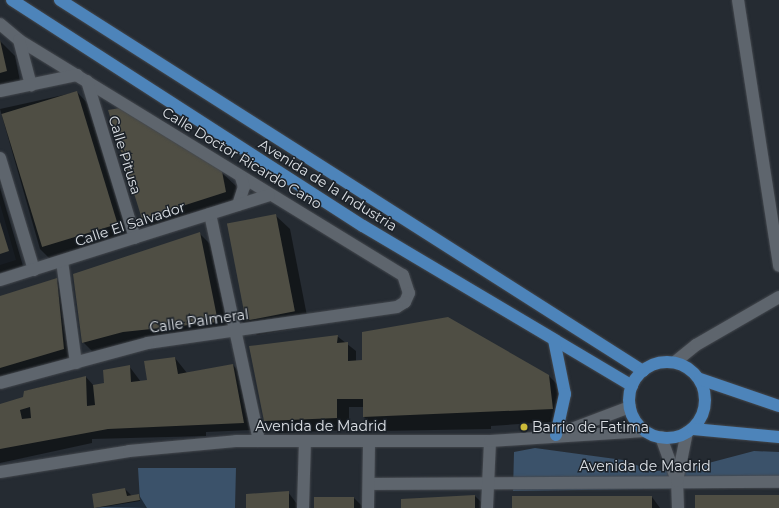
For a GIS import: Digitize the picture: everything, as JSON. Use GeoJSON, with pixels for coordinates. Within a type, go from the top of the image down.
{"type":"FeatureCollection","features":[{"type":"Feature","properties":{"kind":"main road","name":"Avenida de la Industria"},"geometry":{"type":"LineString","coordinates":[[12,0],[356,222],[632,386]]}},
{"type":"Feature","properties":{"kind":"main road","name":"Avenida de la Industria"},"geometry":{"type":"LineString","coordinates":[[60,0],[643,371]]}},
{"type":"Feature","properties":{"kind":"main road"},"geometry":{"type":"LineString","coordinates":[[554,340],[565,394],[556,435]]}},
{"type":"Feature","properties":{"kind":"main road"},"geometry":{"type":"LineString","coordinates":[[779,406],[700,379],[675,362],[653,365],[643,371],[632,386],[630,407],[645,431],[661,438],[690,430],[779,437]]}},
{"type":"Feature","properties":{"kind":"main road"},"geometry":{"type":"LineString","coordinates":[[690,430],[704,411],[705,395],[700,379]]}},
{"type":"Feature","properties":{"kind":"street"},"geometry":{"type":"LineString","coordinates":[[738,0],[779,266]]}},
{"type":"Feature","properties":{"kind":"street","name":"Calle Doctor Ricardo Cano"},"geometry":{"type":"LineString","coordinates":[[0,24],[19,40],[88,81],[269,195],[279,197],[403,275],[409,284],[405,302]]}},
{"type":"Feature","properties":{"kind":"street"},"geometry":{"type":"LineString","coordinates":[[19,40],[31,85]]}},
{"type":"Feature","properties":{"kind":"street"},"geometry":{"type":"LineString","coordinates":[[0,91],[77,75]]}},
{"type":"Feature","properties":{"kind":"street","name":"Calle Pitusa"},"geometry":{"type":"LineString","coordinates":[[88,81],[135,238]]}},
{"type":"Feature","properties":{"kind":"street"},"geometry":{"type":"LineString","coordinates":[[97,113],[104,98],[112,97]]}},
{"type":"Feature","properties":{"kind":"street"},"geometry":{"type":"LineString","coordinates":[[0,158],[34,270]]}},
{"type":"Feature","properties":{"kind":"street"},"geometry":{"type":"LineString","coordinates":[[238,205],[244,186],[241,177]]}},
{"type":"Feature","properties":{"kind":"street","name":"Calle El Salvador"},"geometry":{"type":"LineString","coordinates":[[0,280],[269,195]]}},
{"type":"Feature","properties":{"kind":"street"},"geometry":{"type":"LineString","coordinates":[[210,214],[234,331],[259,441]]}},
{"type":"Feature","properties":{"kind":"street"},"geometry":{"type":"LineString","coordinates":[[62,261],[76,362]]}},
{"type":"Feature","properties":{"kind":"street"},"geometry":{"type":"LineString","coordinates":[[675,362],[696,346],[779,297]]}},
{"type":"Feature","properties":{"kind":"street","name":"Calle Palmeral"},"geometry":{"type":"LineString","coordinates":[[0,383],[148,343],[397,307],[405,302]]}},
{"type":"Feature","properties":{"kind":"street"},"geometry":{"type":"LineString","coordinates":[[544,440],[630,407]]}},
{"type":"Feature","properties":{"kind":"street"},"geometry":{"type":"LineString","coordinates":[[678,508],[677,481],[690,430]]}},
{"type":"Feature","properties":{"kind":"street","name":"Avenida de Madrid"},"geometry":{"type":"LineString","coordinates":[[0,472],[129,451],[259,441],[370,442],[544,440],[645,431]]}},
{"type":"Feature","properties":{"kind":"street"},"geometry":{"type":"LineString","coordinates":[[661,438],[677,481]]}},
{"type":"Feature","properties":{"kind":"street"},"geometry":{"type":"LineString","coordinates":[[303,508],[304,441]]}},
{"type":"Feature","properties":{"kind":"street"},"geometry":{"type":"LineString","coordinates":[[487,508],[490,441]]}},
{"type":"Feature","properties":{"kind":"street"},"geometry":{"type":"LineString","coordinates":[[368,508],[370,442]]}},
{"type":"Feature","properties":{"kind":"street","name":"Avenida de Madrid"},"geometry":{"type":"LineString","coordinates":[[368,484],[488,481],[779,482]]}},
{"type":"Feature","properties":{"kind":"shaded area"},"geometry":{"type":"Polygon","coordinates":[[[0,204],[16,260],[0,265],[0,204]]]}},
{"type":"Feature","properties":{"kind":"shaded area"},"geometry":{"type":"Polygon","coordinates":[[[535,448],[623,460],[652,471],[682,470],[754,451],[779,452],[779,487],[513,491],[514,452],[535,448]]]}},
{"type":"Feature","properties":{"kind":"shaded area"},"geometry":{"type":"Polygon","coordinates":[[[138,468],[236,468],[235,508],[97,508],[140,501],[138,468]]]}},
{"type":"Feature","properties":{"kind":"building"},"geometry":{"type":"Polygon","coordinates":[[[0,40],[7,71],[0,73],[0,40]]]}},
{"type":"Feature","properties":{"kind":"building"},"geometry":{"type":"Polygon","coordinates":[[[77,91],[118,224],[42,247],[1,114],[77,91]]]}},
{"type":"Feature","properties":{"kind":"building"},"geometry":{"type":"Polygon","coordinates":[[[120,108],[222,171],[226,192],[142,219],[108,110],[120,108]]]}},
{"type":"Feature","properties":{"kind":"building"},"geometry":{"type":"Polygon","coordinates":[[[276,214],[295,311],[246,321],[227,224],[276,214]]]}},
{"type":"Feature","properties":{"kind":"building"},"geometry":{"type":"Polygon","coordinates":[[[0,222],[9,251],[0,254],[0,222]]]}},
{"type":"Feature","properties":{"kind":"building"},"geometry":{"type":"Polygon","coordinates":[[[200,232],[218,322],[123,332],[82,343],[73,274],[200,232]]]}},
{"type":"Feature","properties":{"kind":"building"},"geometry":{"type":"Polygon","coordinates":[[[57,278],[64,349],[0,368],[0,296],[57,278]]]}},
{"type":"Feature","properties":{"kind":"building"},"geometry":{"type":"Polygon","coordinates":[[[448,317],[549,375],[553,409],[363,417],[363,399],[337,399],[337,418],[264,421],[249,346],[338,335],[337,343],[348,342],[348,361],[362,360],[362,332],[448,317]]]}},
{"type":"Feature","properties":{"kind":"building"},"geometry":{"type":"Polygon","coordinates":[[[175,357],[178,374],[233,364],[244,423],[108,429],[0,449],[0,404],[23,397],[24,391],[86,376],[87,406],[95,405],[93,385],[104,383],[103,370],[130,365],[131,382],[147,380],[144,361],[175,357]],[[30,407],[20,410],[22,419],[31,418],[30,407]]]}},
{"type":"Feature","properties":{"kind":"building"},"geometry":{"type":"Polygon","coordinates":[[[125,488],[127,496],[139,494],[140,500],[94,508],[92,494],[125,488]]]}},
{"type":"Feature","properties":{"kind":"building"},"geometry":{"type":"Polygon","coordinates":[[[289,491],[289,508],[246,508],[246,494],[289,491]]]}},
{"type":"Feature","properties":{"kind":"building"},"geometry":{"type":"Polygon","coordinates":[[[475,495],[475,508],[401,508],[401,499],[475,495]]]}},
{"type":"Feature","properties":{"kind":"building"},"geometry":{"type":"Polygon","coordinates":[[[695,495],[779,495],[779,508],[695,508],[695,495]]]}},
{"type":"Feature","properties":{"kind":"building"},"geometry":{"type":"Polygon","coordinates":[[[512,496],[652,496],[652,508],[512,508],[512,496]]]}},
{"type":"Feature","properties":{"kind":"building"},"geometry":{"type":"Polygon","coordinates":[[[314,497],[354,497],[354,508],[314,508],[314,497]]]}},
{"type":"Feature","properties":{"kind":"place","name":"Barrio de Fatima"},"geometry":{"type":"Point","coordinates":[524,427]}}]}
